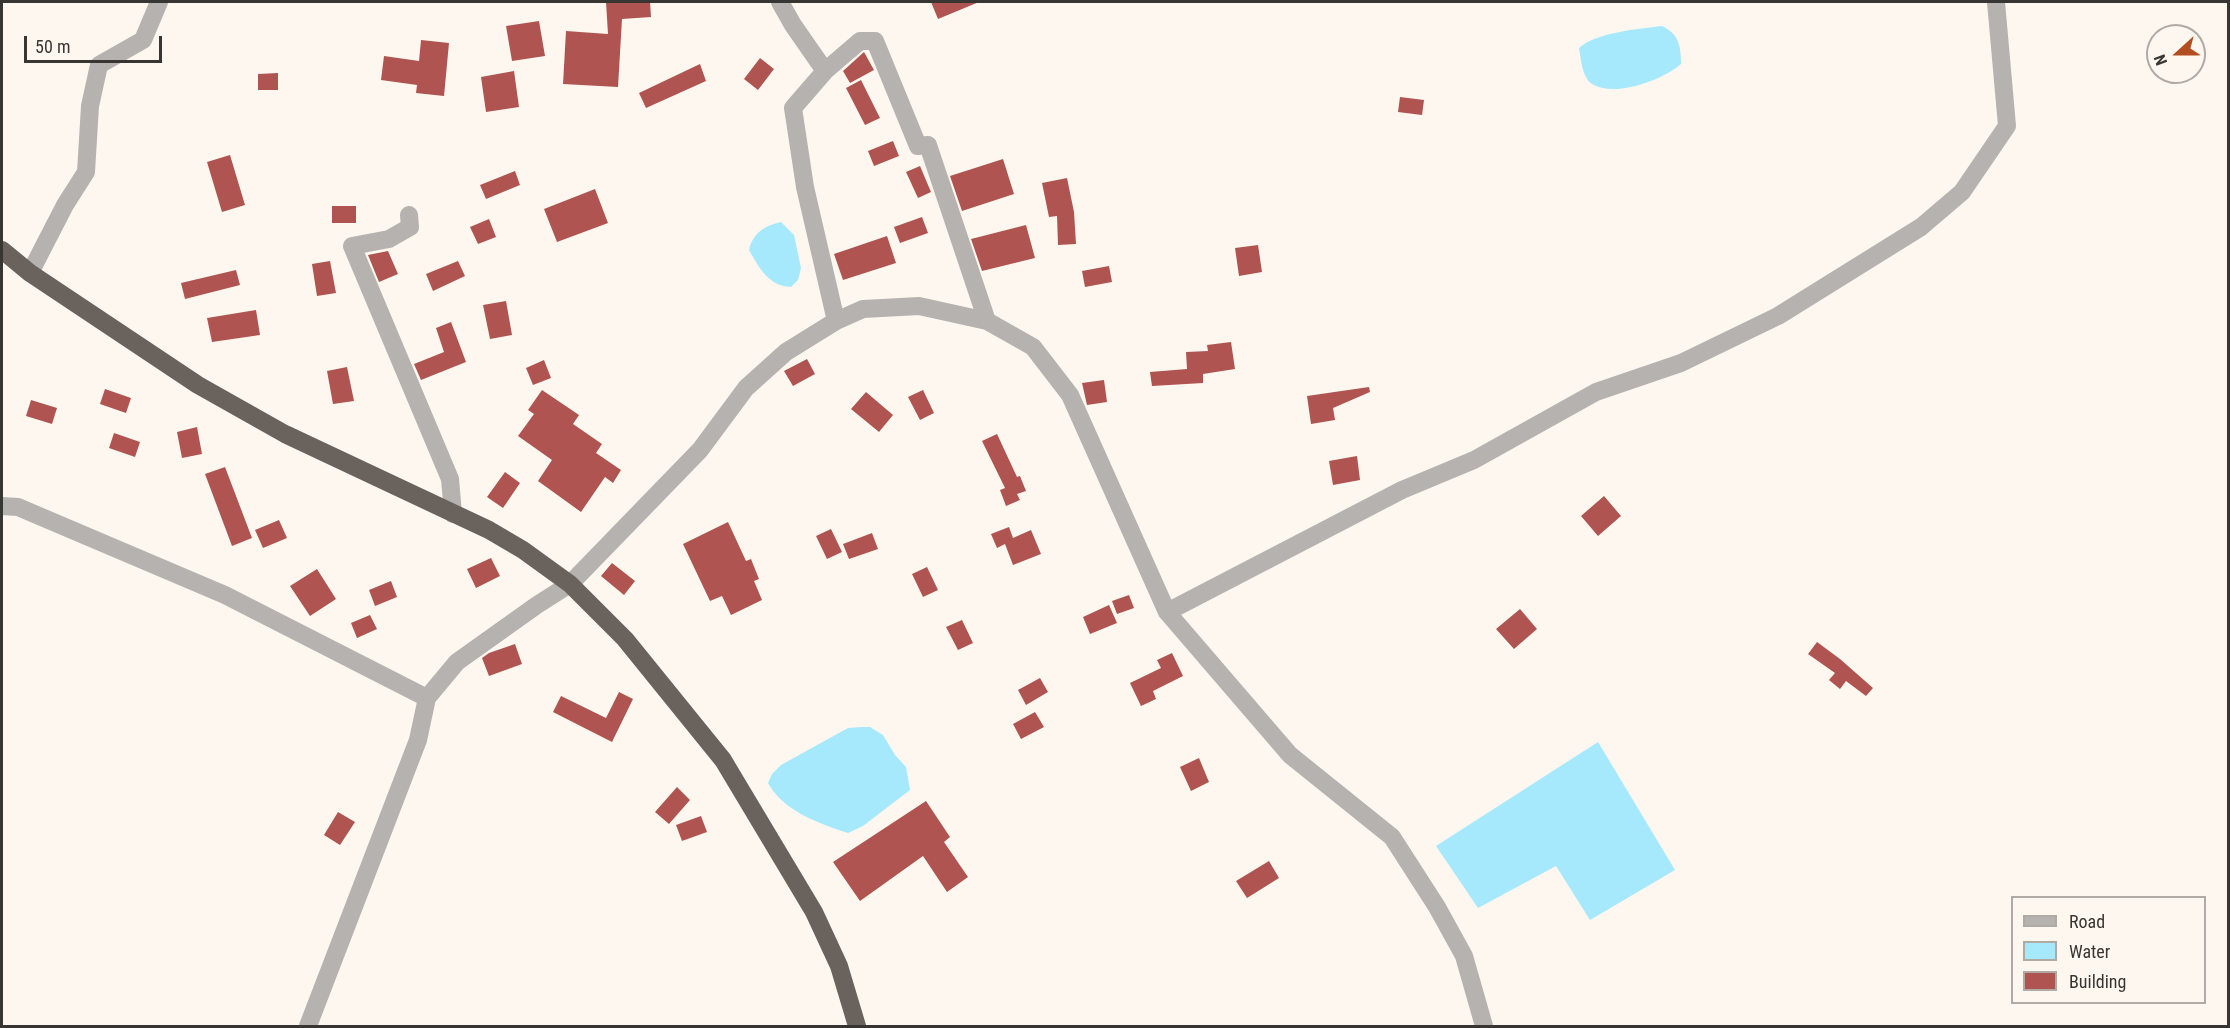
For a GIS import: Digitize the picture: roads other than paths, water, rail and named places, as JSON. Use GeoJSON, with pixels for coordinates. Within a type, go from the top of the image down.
{"type":"FeatureCollection","features":[{"type":"Feature","properties":{"kind":"highway"},"geometry":{"type":"LineString","coordinates":[[2,250],[30,273],[207,390],[285,434],[498,535],[570,584],[625,639],[723,760],[814,912],[839,966],[857,1026]]}},
{"type":"Feature","properties":{"kind":"street"},"geometry":{"type":"LineString","coordinates":[[30,273],[65,205],[86,172],[90,106],[99,65],[143,40],[159,2]]}},
{"type":"Feature","properties":{"kind":"street"},"geometry":{"type":"LineString","coordinates":[[780,2],[825,71]]}},
{"type":"Feature","properties":{"kind":"street"},"geometry":{"type":"LineString","coordinates":[[1167,612],[1402,490],[1474,460],[1596,392],[1681,363],[1778,316],[1921,227],[1962,192],[2007,126],[1996,2]]}},
{"type":"Feature","properties":{"kind":"street"},"geometry":{"type":"LineString","coordinates":[[837,321],[805,187],[793,108],[825,71],[860,41],[875,40],[918,146],[928,145],[987,321]]}},
{"type":"Feature","properties":{"kind":"street"},"geometry":{"type":"LineString","coordinates":[[409,215],[410,228],[389,239],[352,246],[450,479],[453,514]]}},
{"type":"Feature","properties":{"kind":"street"},"geometry":{"type":"LineString","coordinates":[[308,1026],[418,740],[427,698],[458,662],[570,584],[700,450],[746,388],[786,352],[837,321],[863,309],[919,306],[987,321],[1032,347],[1070,395],[1167,612],[1290,755],[1392,837],[1437,907],[1464,956],[1484,1026]]}},
{"type":"Feature","properties":{"kind":"street"},"geometry":{"type":"LineString","coordinates":[[2,506],[18,507],[225,595],[427,698]]}},
{"type":"Feature","properties":{"kind":"water"},"geometry":{"type":"Polygon","coordinates":[[[1662,26],[1668,29],[1678,41],[1681,64],[1673,70],[1651,81],[1613,89],[1601,88],[1592,84],[1586,77],[1579,48],[1596,38],[1607,35],[1662,26]]]}},
{"type":"Feature","properties":{"kind":"water"},"geometry":{"type":"Polygon","coordinates":[[[781,222],[794,235],[801,268],[798,280],[791,287],[776,283],[765,275],[749,250],[753,239],[760,231],[781,222]]]}},
{"type":"Feature","properties":{"kind":"water"},"geometry":{"type":"Polygon","coordinates":[[[870,727],[883,735],[895,755],[906,767],[910,790],[863,826],[848,833],[814,821],[783,801],[768,783],[772,774],[781,765],[848,728],[870,727]]]}},
{"type":"Feature","properties":{"kind":"water"},"geometry":{"type":"Polygon","coordinates":[[[1598,742],[1675,870],[1590,920],[1556,866],[1478,908],[1436,846],[1598,742]]]}}]}
